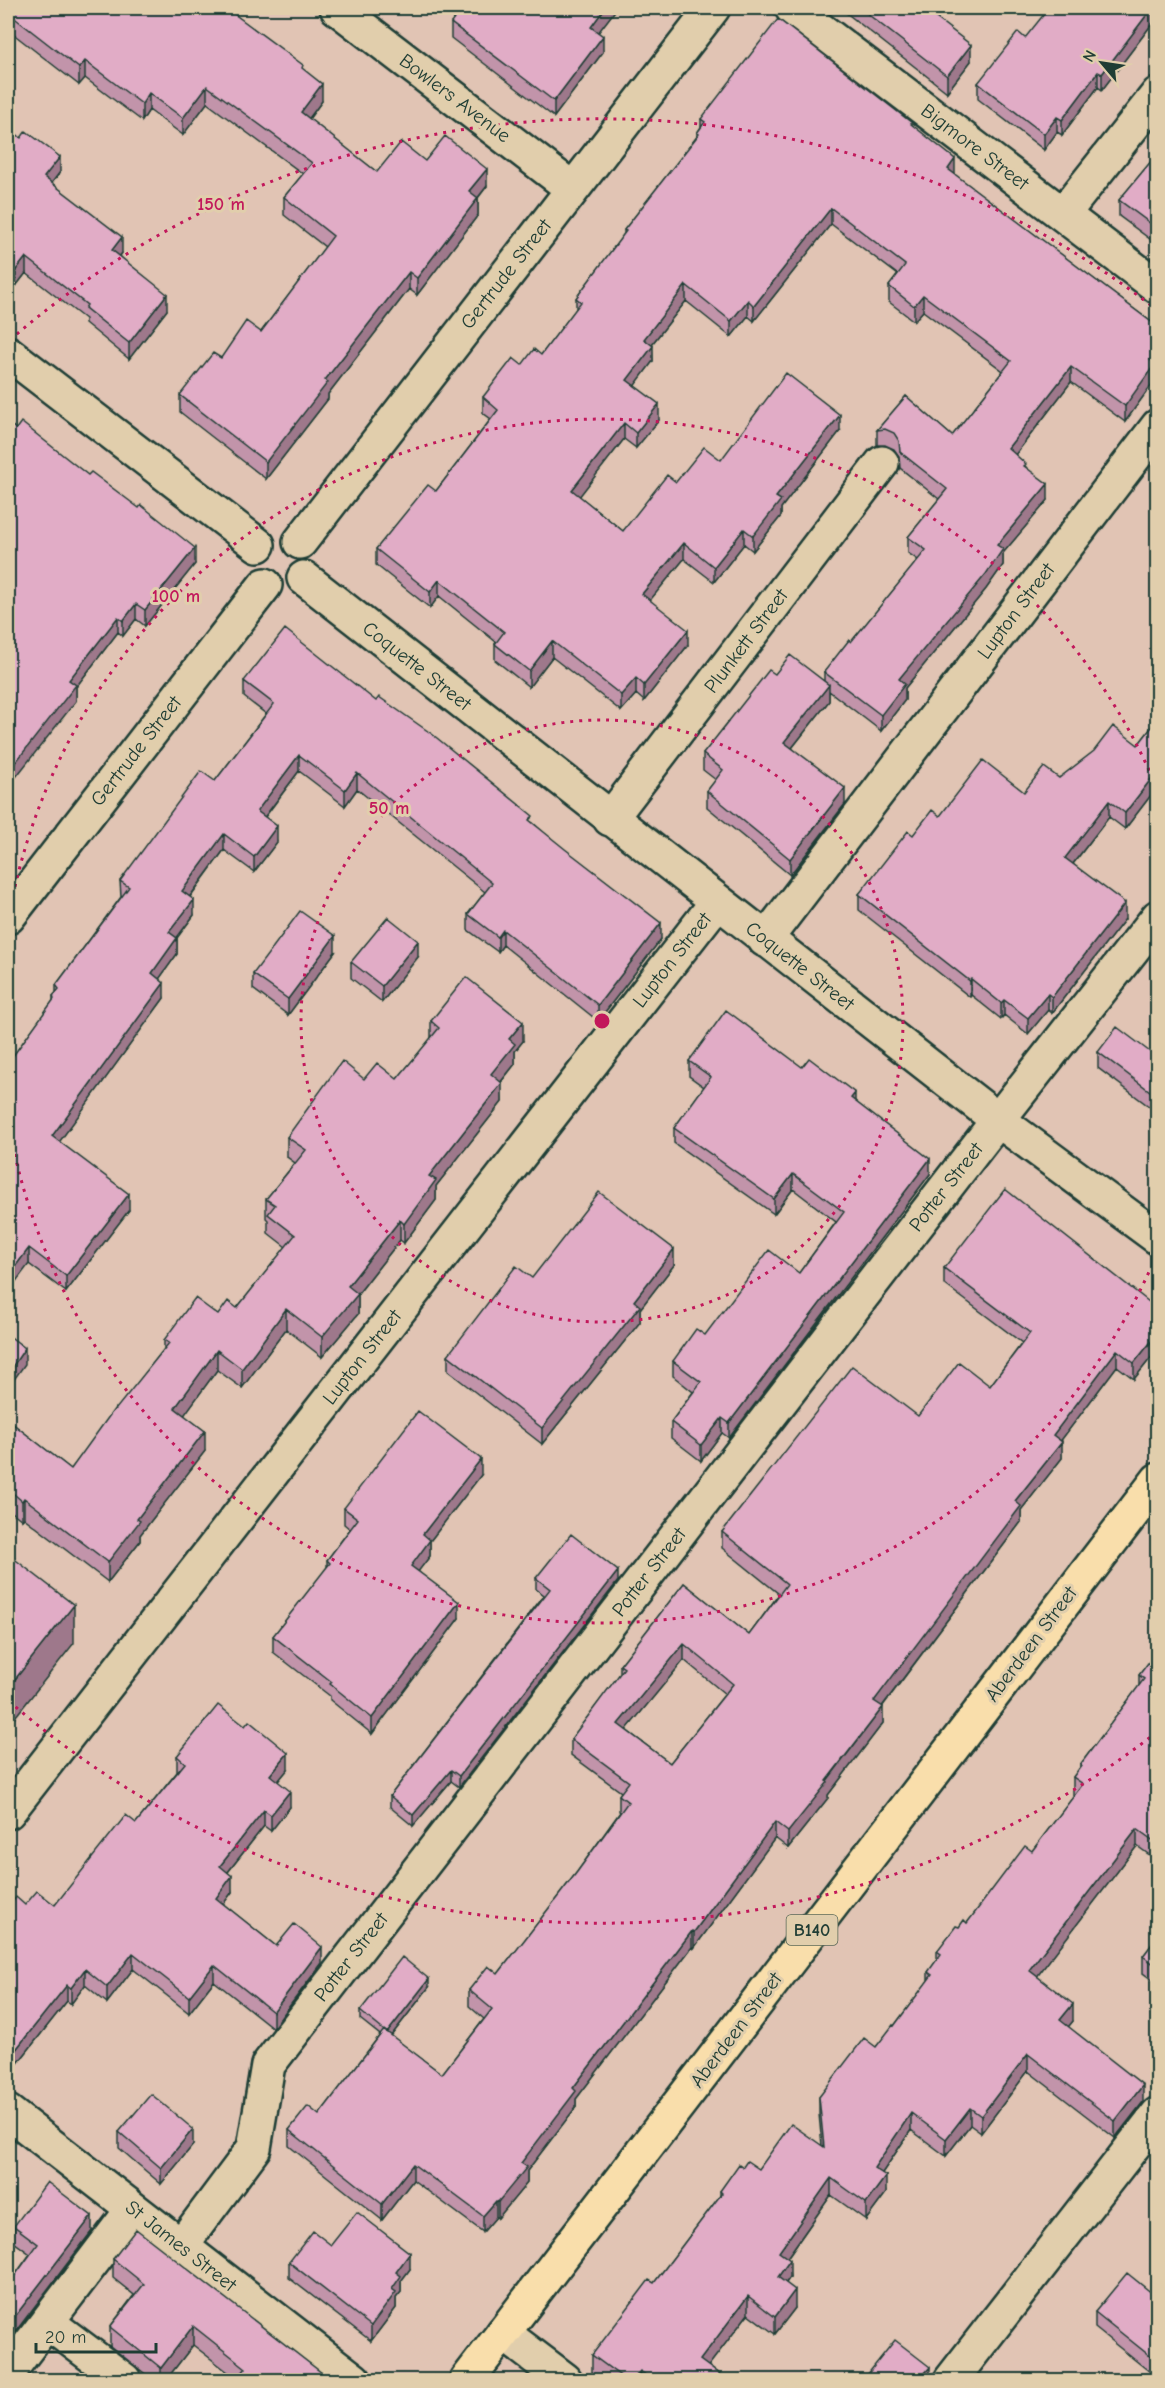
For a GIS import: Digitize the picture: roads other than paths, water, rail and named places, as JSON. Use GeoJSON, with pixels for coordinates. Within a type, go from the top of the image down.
{"type":"FeatureCollection","features":[{"type":"Feature","properties":{"kind":"main road","name":"Aberdeen Street"},"geometry":{"type":"LineString","coordinates":[[467,2380],[1158,1480]]}},
{"type":"Feature","properties":{"kind":"street","name":"Bowlers Avenue"},"geometry":{"type":"LineString","coordinates":[[337,8],[573,189]]}},
{"type":"Feature","properties":{"kind":"street","name":"Gertrude Street"},"geometry":{"type":"LineString","coordinates":[[300,542],[440,358],[713,8]]}},
{"type":"Feature","properties":{"kind":"street","name":"Bigmore Street"},"geometry":{"type":"LineString","coordinates":[[792,8],[1158,287]]}},
{"type":"Feature","properties":{"kind":"street"},"geometry":{"type":"LineString","coordinates":[[1063,214],[1158,94]]}},
{"type":"Feature","properties":{"kind":"street"},"geometry":{"type":"LineString","coordinates":[[8,353],[258,545]]}},
{"type":"Feature","properties":{"kind":"street","name":"Lupton Street"},"geometry":{"type":"LineString","coordinates":[[765,940],[1158,426]]}},
{"type":"Feature","properties":{"kind":"street","name":"Plunkett Street"},"geometry":{"type":"LineString","coordinates":[[610,819],[882,463]]}},
{"type":"Feature","properties":{"kind":"street"},"geometry":{"type":"LineString","coordinates":[[284,534],[300,542],[308,555],[309,563],[304,578],[291,589],[282,591],[265,585],[254,571],[254,553],[258,545],[274,535],[284,534]]}},
{"type":"Feature","properties":{"kind":"street","name":"Coquette Street"},"geometry":{"type":"LineString","coordinates":[[304,578],[765,940],[998,1120],[1158,1238]]}},
{"type":"Feature","properties":{"kind":"street","name":"Gertrude Street"},"geometry":{"type":"LineString","coordinates":[[8,917],[265,585]]}},
{"type":"Feature","properties":{"kind":"street","name":"Lupton Street"},"geometry":{"type":"LineString","coordinates":[[8,1812],[717,902]]}},
{"type":"Feature","properties":{"kind":"street","name":"Potter Street"},"geometry":{"type":"LineString","coordinates":[[181,2246],[254,2148],[268,2065],[998,1120],[1158,917]]}},
{"type":"Feature","properties":{"kind":"street","name":"St James Street"},"geometry":{"type":"LineString","coordinates":[[8,2112],[354,2380]]}},
{"type":"Feature","properties":{"kind":"street"},"geometry":{"type":"LineString","coordinates":[[951,2380],[1158,2114]]}},
{"type":"Feature","properties":{"kind":"street"},"geometry":{"type":"LineString","coordinates":[[8,2373],[133,2209]]}},
{"type":"Feature","properties":{"kind":"street"},"geometry":{"type":"LineString","coordinates":[[47,2322],[124,2380]]}},
{"type":"Feature","properties":{"kind":"street"},"geometry":{"type":"LineString","coordinates":[[503,2333],[565,2380]]}}]}
